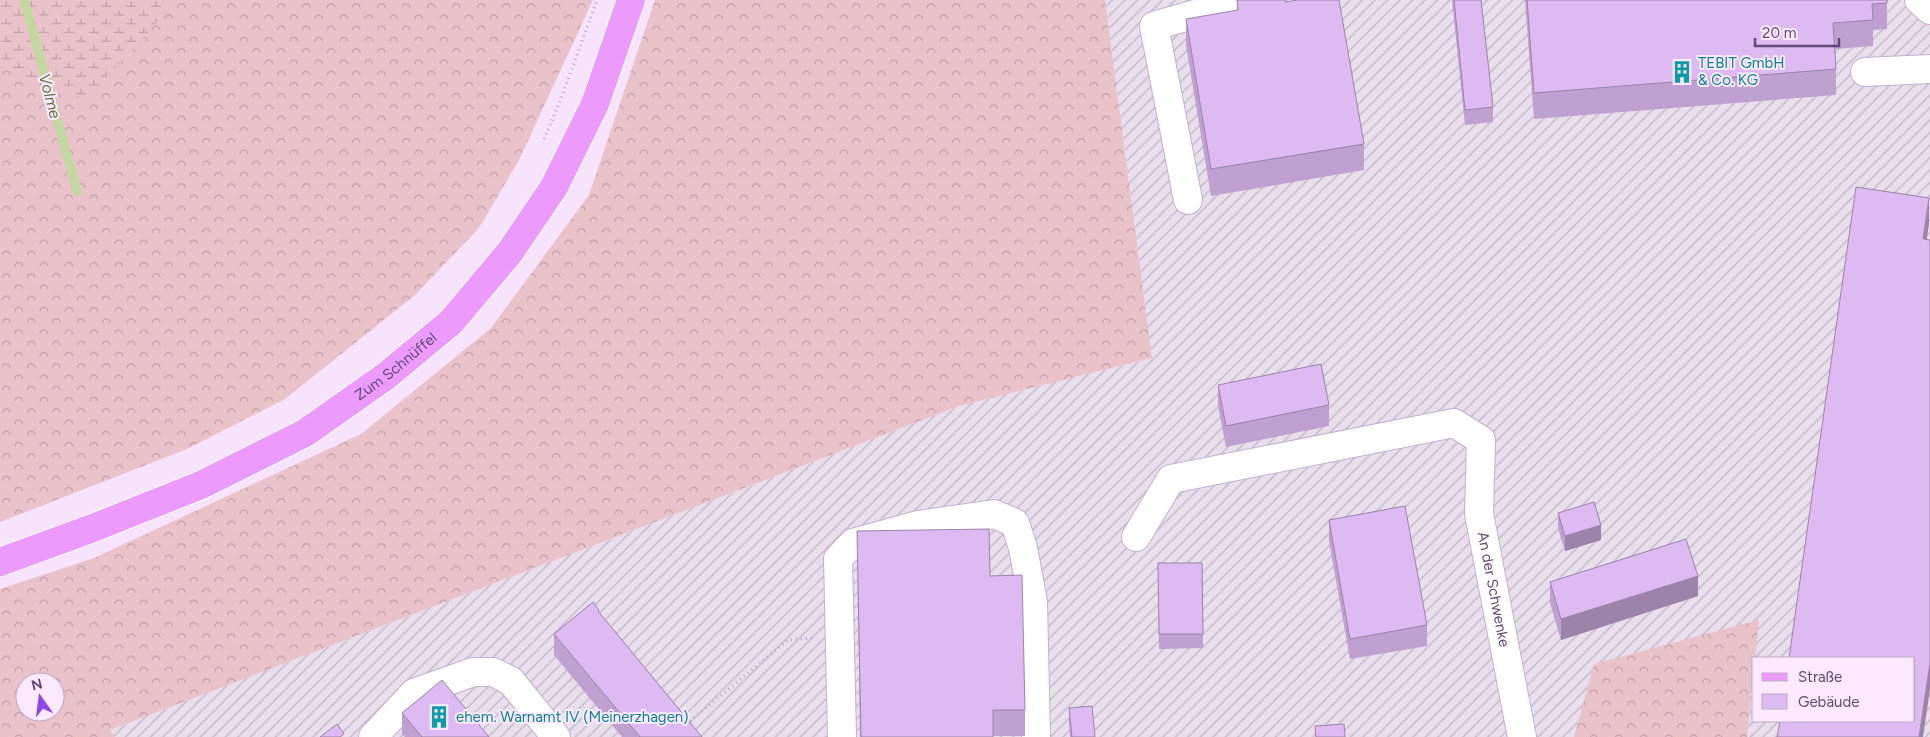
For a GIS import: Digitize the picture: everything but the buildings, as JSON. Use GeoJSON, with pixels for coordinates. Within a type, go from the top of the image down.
{"type":"FeatureCollection","features":[{"type":"Feature","properties":{"kind":"main road","name":"Zum Schnüffel"},"geometry":{"type":"LineString","coordinates":[[0,562],[93,528],[201,485],[306,433],[386,376],[451,322],[510,252],[554,188],[595,104],[631,0]]}},
{"type":"Feature","properties":{"kind":"street"},"geometry":{"type":"LineString","coordinates":[[1188,200],[1154,26],[1244,0]]}},
{"type":"Feature","properties":{"kind":"street"},"geometry":{"type":"LineString","coordinates":[[1919,0],[1930,10]]}},
{"type":"Feature","properties":{"kind":"street"},"geometry":{"type":"LineString","coordinates":[[1865,72],[1930,70]]}},
{"type":"Feature","properties":{"kind":"street","name":"An der Schwenke"},"geometry":{"type":"LineString","coordinates":[[1136,537],[1171,479],[1454,423],[1481,440],[1479,514],[1522,737]]}},
{"type":"Feature","properties":{"kind":"street"},"geometry":{"type":"LineString","coordinates":[[842,737],[838,559],[853,543],[918,525],[994,514],[1015,523],[1023,548],[1032,602],[1036,737]]}},
{"type":"Feature","properties":{"kind":"street"},"geometry":{"type":"LineString","coordinates":[[373,737],[414,693],[473,672],[493,672],[511,681],[556,737]]}},
{"type":"Feature","properties":{"kind":"path"},"geometry":{"type":"LineString","coordinates":[[543,141],[562,98],[597,0]]}},
{"type":"Feature","properties":{"kind":"path"},"geometry":{"type":"LineString","coordinates":[[690,721],[788,640],[840,635]]}},
{"type":"Feature","properties":{"kind":"shaded area"},"geometry":{"type":"Polygon","coordinates":[[[1105,0],[1930,0],[1930,737],[115,737],[110,730],[959,406],[1152,358],[1105,0]]]}},
{"type":"Feature","properties":{"kind":"green space"},"geometry":{"type":"Polygon","coordinates":[[[0,0],[593,0],[519,160],[479,228],[415,295],[285,399],[187,449],[0,522],[0,0]]]}},
{"type":"Feature","properties":{"kind":"green space"},"geometry":{"type":"Polygon","coordinates":[[[0,0],[177,1],[86,99],[0,68],[0,0]]]}},
{"type":"Feature","properties":{"kind":"green space"},"geometry":{"type":"Polygon","coordinates":[[[655,0],[1105,0],[1152,358],[959,406],[110,730],[115,737],[0,737],[0,589],[94,558],[361,434],[491,328],[589,195],[655,0]]]}},
{"type":"Feature","properties":{"kind":"green space"},"geometry":{"type":"Polygon","coordinates":[[[1759,620],[1755,657],[1752,657],[1752,688],[1747,737],[1574,737],[1594,664],[1759,620]]]}},
{"type":"Feature","properties":{"kind":"waterway","name":"Volme"},"geometry":{"type":"LineString","coordinates":[[24,0],[77,191]]}},
{"type":"Feature","properties":{"kind":"place","name":"TEBIT GmbH & Co. KG"},"geometry":{"type":"Point","coordinates":[1682,72]}},
{"type":"Feature","properties":{"kind":"place","name":"ehem. Warnamt IV (Meinerzhagen)"},"geometry":{"type":"Point","coordinates":[439,717]}}]}
